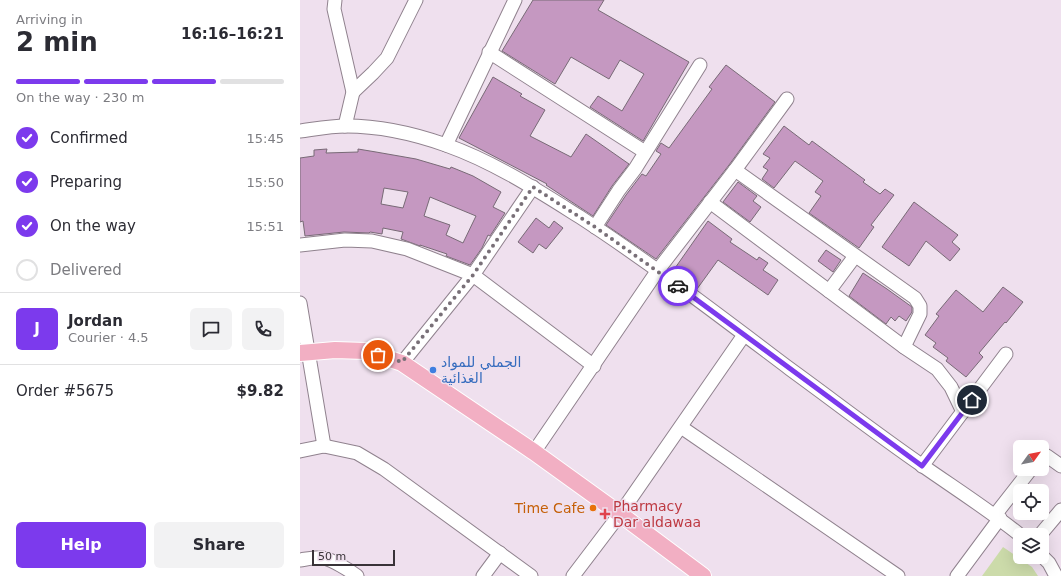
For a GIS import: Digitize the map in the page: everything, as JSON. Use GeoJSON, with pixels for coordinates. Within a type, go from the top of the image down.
{"type":"FeatureCollection","features":[{"type":"Feature","properties":{"kind":"main road"},"geometry":{"type":"LineString","coordinates":[[304,352],[335,350],[365,351],[402,362],[534,452],[703,576]]}},
{"type":"Feature","properties":{"kind":"street"},"geometry":{"type":"LineString","coordinates":[[335,0],[334,9],[353,92],[346,126]]}},
{"type":"Feature","properties":{"kind":"street"},"geometry":{"type":"LineString","coordinates":[[353,92],[387,58],[416,0]]}},
{"type":"Feature","properties":{"kind":"street"},"geometry":{"type":"LineString","coordinates":[[446,145],[515,0]]}},
{"type":"Feature","properties":{"kind":"street"},"geometry":{"type":"LineString","coordinates":[[489,52],[645,152]]}},
{"type":"Feature","properties":{"kind":"street"},"geometry":{"type":"LineString","coordinates":[[595,227],[700,65]]}},
{"type":"Feature","properties":{"kind":"street"},"geometry":{"type":"LineString","coordinates":[[534,452],[658,270],[735,170],[787,99]]}},
{"type":"Feature","properties":{"kind":"street"},"geometry":{"type":"LineString","coordinates":[[300,131],[346,126],[371,127],[410,135],[446,145],[492,165],[533,187],[658,270],[922,466],[998,517],[1013,529]]}},
{"type":"Feature","properties":{"kind":"street"},"geometry":{"type":"LineString","coordinates":[[735,170],[915,298],[920,306],[920,314],[904,347]]}},
{"type":"Feature","properties":{"kind":"street"},"geometry":{"type":"LineString","coordinates":[[402,362],[473,275],[533,187]]}},
{"type":"Feature","properties":{"kind":"street"},"geometry":{"type":"LineString","coordinates":[[710,202],[829,292],[904,347],[937,369],[951,388],[964,412]]}},
{"type":"Feature","properties":{"kind":"street"},"geometry":{"type":"LineString","coordinates":[[300,245],[345,240],[372,241],[407,249],[473,275],[594,366]]}},
{"type":"Feature","properties":{"kind":"street"},"geometry":{"type":"LineString","coordinates":[[829,292],[855,256]]}},
{"type":"Feature","properties":{"kind":"street"},"geometry":{"type":"LineString","coordinates":[[300,303],[304,352],[324,446]]}},
{"type":"Feature","properties":{"kind":"street"},"geometry":{"type":"LineString","coordinates":[[573,576],[620,514],[744,335]]}},
{"type":"Feature","properties":{"kind":"street"},"geometry":{"type":"LineString","coordinates":[[922,466],[1006,354]]}},
{"type":"Feature","properties":{"kind":"street"},"geometry":{"type":"LineString","coordinates":[[681,427],[898,576]]}},
{"type":"Feature","properties":{"kind":"street"},"geometry":{"type":"LineString","coordinates":[[300,451],[324,446],[357,453],[384,469],[531,576]]}},
{"type":"Feature","properties":{"kind":"street"},"geometry":{"type":"LineString","coordinates":[[1049,457],[1061,466]]}},
{"type":"Feature","properties":{"kind":"street"},"geometry":{"type":"LineString","coordinates":[[957,576],[1027,476]]}},
{"type":"Feature","properties":{"kind":"street"},"geometry":{"type":"LineString","coordinates":[[1046,528],[1061,510]]}},
{"type":"Feature","properties":{"kind":"street"},"geometry":{"type":"LineString","coordinates":[[483,576],[500,553]]}},
{"type":"Feature","properties":{"kind":"street"},"geometry":{"type":"LineString","coordinates":[[300,560],[323,558],[350,574]]}},
{"type":"Feature","properties":{"kind":"street"},"geometry":{"type":"LineString","coordinates":[[1049,563],[1056,576]]}},
{"type":"Feature","properties":{"kind":"green space"},"geometry":{"type":"Polygon","coordinates":[[[1003,547],[1013,554],[1013,564],[1028,564],[1032,567],[1038,576],[982,576],[1003,547]]]}},
{"type":"Feature","properties":{"kind":"building"},"geometry":{"type":"Polygon","coordinates":[[[533,0],[604,0],[598,10],[689,62],[643,141],[590,107],[598,96],[622,111],[644,74],[620,60],[609,79],[571,57],[555,84],[502,51],[533,0]]]}},
{"type":"Feature","properties":{"kind":"building"},"geometry":{"type":"Polygon","coordinates":[[[726,65],[775,102],[729,165],[656,259],[606,225],[642,174],[646,176],[661,154],[656,151],[661,143],[669,148],[712,89],[709,87],[726,65]]]}},
{"type":"Feature","properties":{"kind":"building"},"geometry":{"type":"Polygon","coordinates":[[[493,77],[522,94],[520,96],[545,110],[530,136],[571,157],[586,134],[629,164],[612,186],[593,216],[546,185],[547,184],[459,138],[493,77]]]}},
{"type":"Feature","properties":{"kind":"building"},"geometry":{"type":"Polygon","coordinates":[[[784,126],[809,145],[812,141],[865,180],[863,182],[880,194],[885,189],[894,195],[871,225],[874,227],[859,248],[809,213],[821,196],[815,192],[823,181],[795,161],[774,188],[762,179],[768,170],[763,167],[770,158],[763,154],[784,126]]]}},
{"type":"Feature","properties":{"kind":"building"},"geometry":{"type":"Polygon","coordinates":[[[327,149],[326,153],[358,152],[358,149],[416,159],[450,169],[451,167],[473,176],[501,192],[493,207],[505,213],[490,236],[488,235],[482,248],[470,265],[446,256],[447,254],[401,239],[403,232],[383,228],[382,234],[370,232],[344,232],[305,236],[303,221],[300,222],[300,158],[314,156],[314,150],[327,149]],[[384,188],[381,204],[403,208],[408,192],[384,188]],[[430,197],[424,216],[450,225],[446,235],[463,243],[476,216],[430,197]]]}},
{"type":"Feature","properties":{"kind":"building"},"geometry":{"type":"Polygon","coordinates":[[[738,182],[757,196],[753,201],[761,207],[750,222],[723,202],[738,182]]]}},
{"type":"Feature","properties":{"kind":"building"},"geometry":{"type":"Polygon","coordinates":[[[914,202],[958,235],[952,242],[960,249],[950,261],[926,241],[909,266],[882,247],[914,202]]]}},
{"type":"Feature","properties":{"kind":"building"},"geometry":{"type":"Polygon","coordinates":[[[536,218],[549,228],[554,221],[563,228],[546,249],[539,244],[533,253],[518,242],[536,218]]]}},
{"type":"Feature","properties":{"kind":"building"},"geometry":{"type":"Polygon","coordinates":[[[708,221],[732,239],[730,242],[757,260],[759,257],[768,263],[763,270],[778,280],[768,295],[718,260],[697,289],[673,271],[708,221]]]}},
{"type":"Feature","properties":{"kind":"building"},"geometry":{"type":"Polygon","coordinates":[[[826,250],[841,260],[833,272],[818,261],[826,250]]]}},
{"type":"Feature","properties":{"kind":"building"},"geometry":{"type":"Polygon","coordinates":[[[863,273],[912,307],[912,312],[906,321],[899,316],[895,321],[891,317],[886,324],[849,296],[863,273]]]}},
{"type":"Feature","properties":{"kind":"building"},"geometry":{"type":"Polygon","coordinates":[[[1003,287],[1023,302],[979,353],[983,357],[966,377],[946,361],[948,358],[933,347],[936,343],[925,335],[939,316],[936,314],[956,290],[983,312],[1003,287]]]}},
{"type":"Feature","properties":{"kind":"way so far"},"geometry":{"type":"LineString","coordinates":[[378,355],[402,362],[473,275],[533,187],[658,270],[678,286]]}},
{"type":"Feature","properties":{"kind":"place","name":"الجملي للمواد الغذائية"},"geometry":{"type":"Point","coordinates":[433,370]}},
{"type":"Feature","properties":{"kind":"place","name":"Time Cafe"},"geometry":{"type":"Point","coordinates":[593,508]}},
{"type":"Feature","properties":{"kind":"place","name":"Pharmacy Dar aldawaa"},"geometry":{"type":"Point","coordinates":[605,514]}},
{"type":"Feature","properties":{"kind":"route"},"geometry":{"type":"LineString","coordinates":[[678,286],[922,466],[972,400]]}}]}
